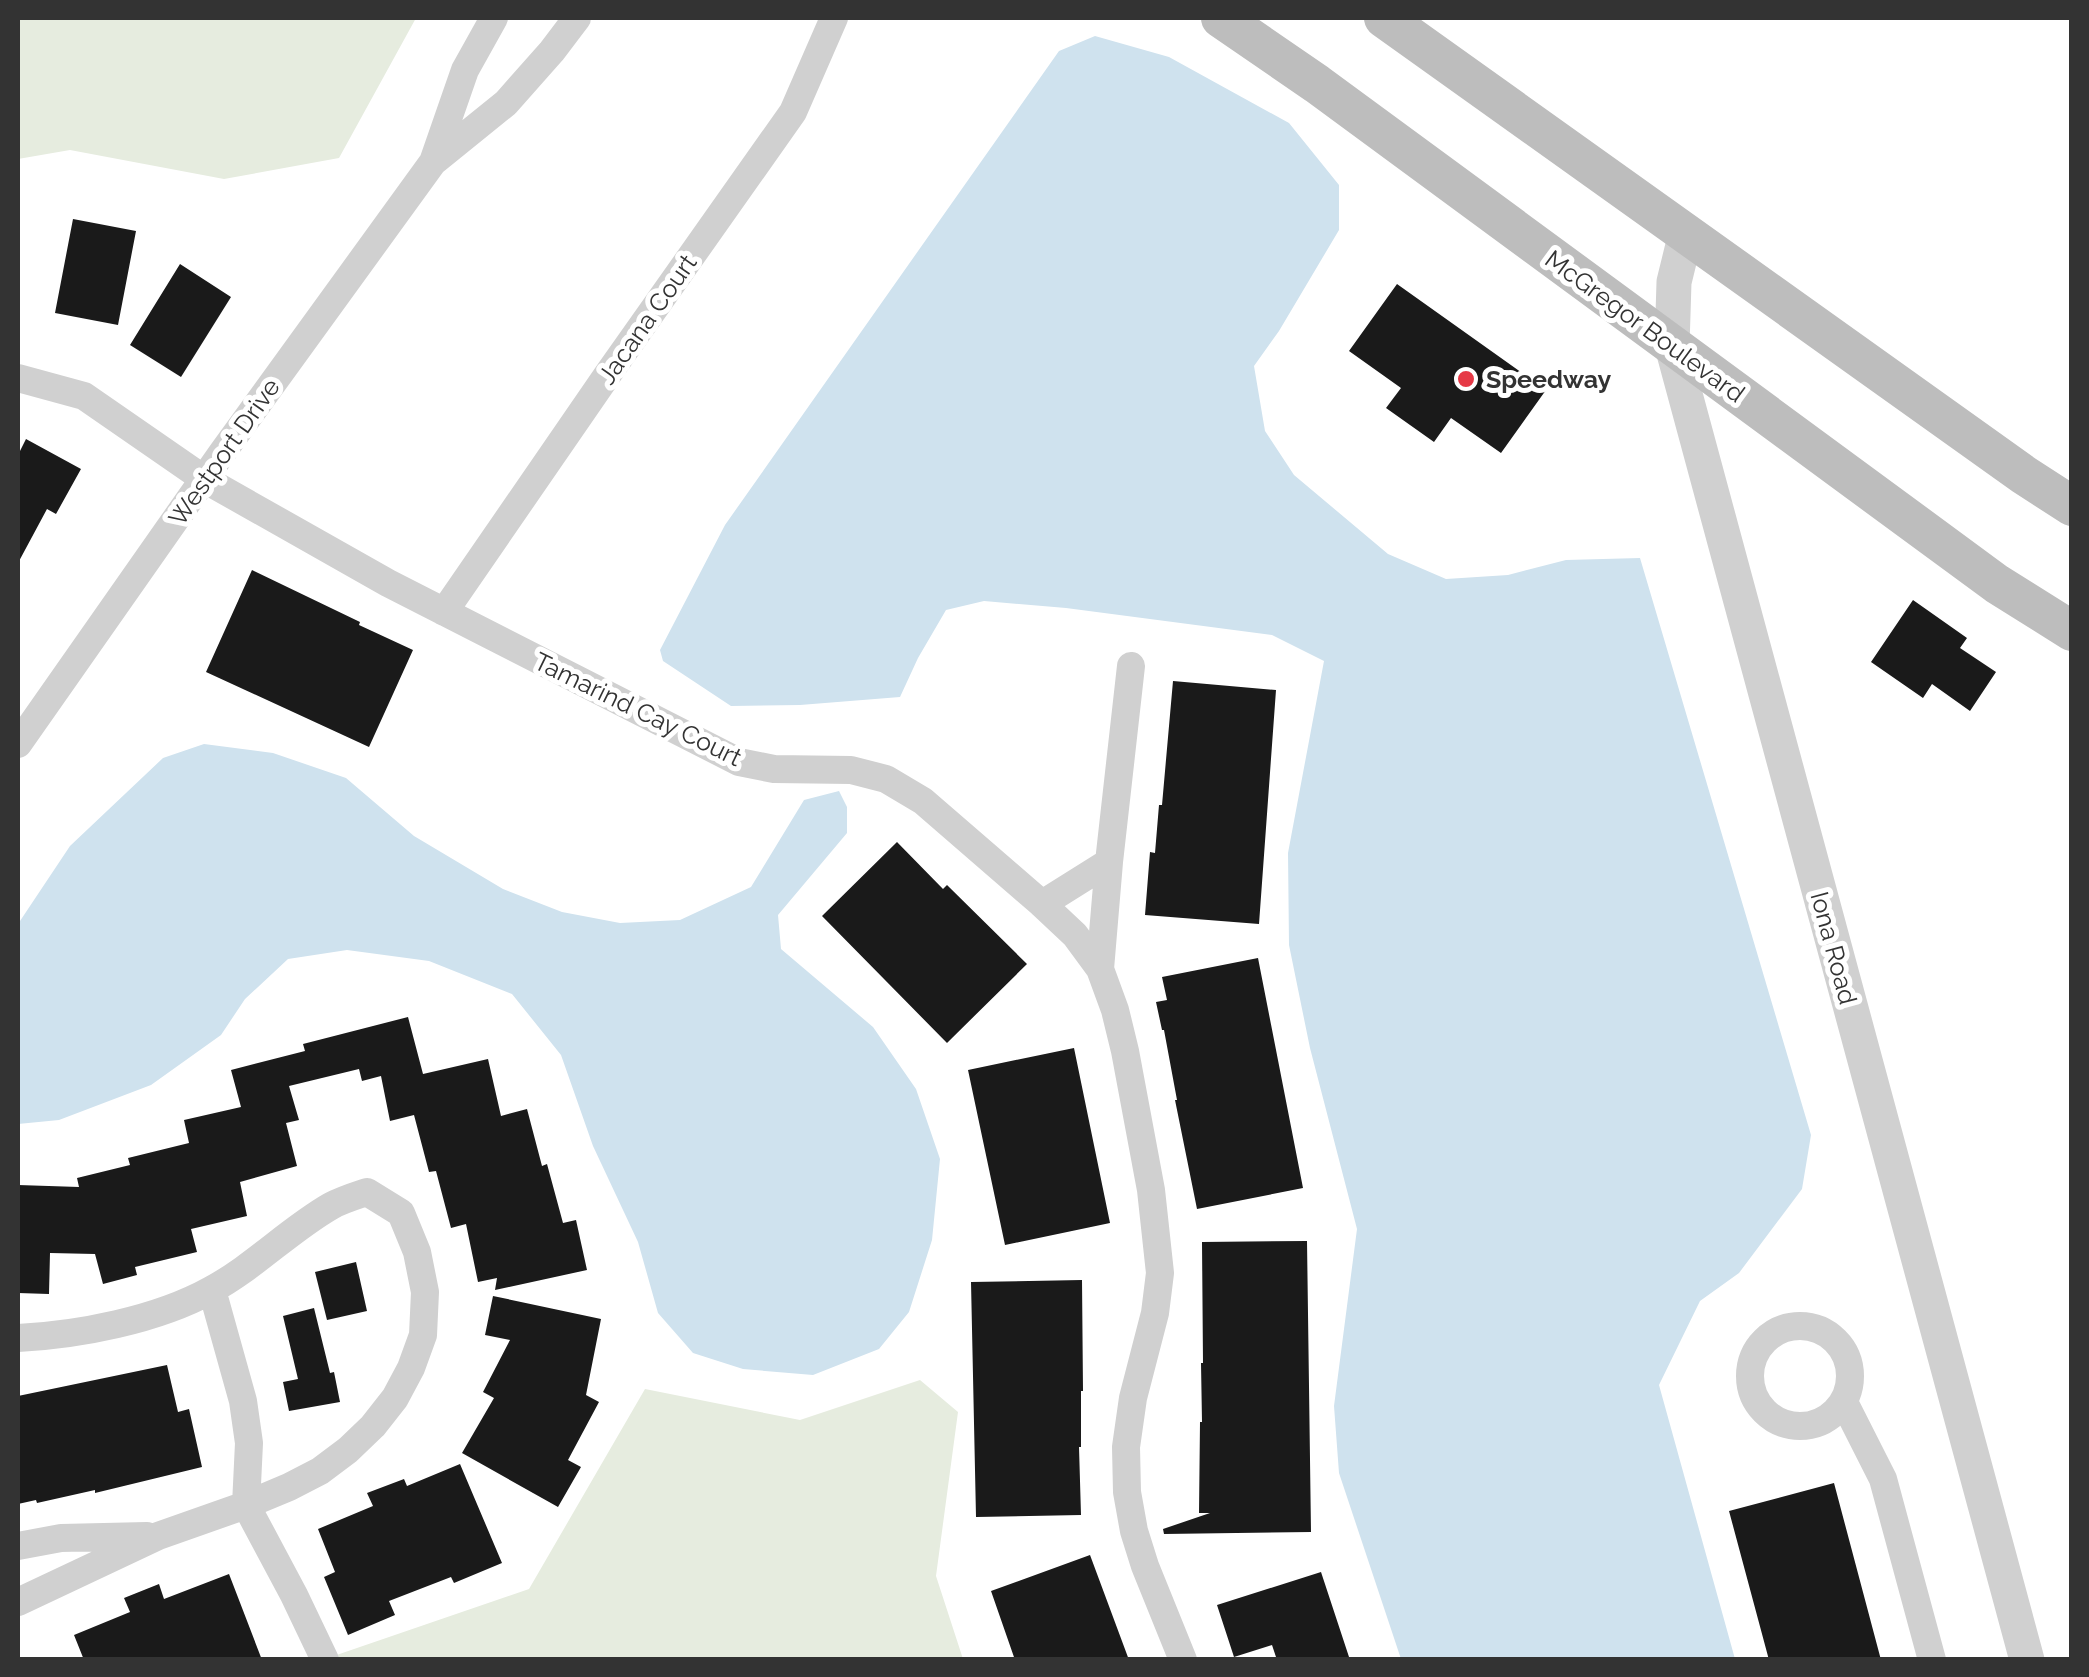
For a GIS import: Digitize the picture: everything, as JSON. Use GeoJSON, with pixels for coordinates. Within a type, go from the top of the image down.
{"type":"FeatureCollection","features":[{"type":"Feature","properties":{"kind":"main road","name":"McGregor Boulevard"},"geometry":{"type":"LineString","coordinates":[[1221,18],[1317,84],[1996,584],[2072,631]]}},
{"type":"Feature","properties":{"kind":"main road"},"geometry":{"type":"LineString","coordinates":[[1384,18],[2072,506]]}},
{"type":"Feature","properties":{"kind":"street","name":"Westport Drive"},"geometry":{"type":"LineString","coordinates":[[433,162],[464,70],[494,18]]}},
{"type":"Feature","properties":{"kind":"street","name":"Westport Drive"},"geometry":{"type":"LineString","coordinates":[[18,744],[433,162],[506,104],[577,18]]}},
{"type":"Feature","properties":{"kind":"street","name":"Jacana Court"},"geometry":{"type":"LineString","coordinates":[[444,612],[793,112],[834,18]]}},
{"type":"Feature","properties":{"kind":"street","name":"Iona Road"},"geometry":{"type":"LineString","coordinates":[[1686,233],[1674,282],[1672,346],[2027,1660]]}},
{"type":"Feature","properties":{"kind":"street","name":"Tamarind Cay Court"},"geometry":{"type":"LineString","coordinates":[[18,378],[84,396],[204,480],[444,612],[739,762],[774,770],[852,770],[886,780],[923,801],[1075,935],[1100,969],[1115,1010],[1152,1190],[1160,1273],[1156,1313],[1133,1398],[1126,1447],[1127,1492],[1145,1566],[1183,1660]]}},
{"type":"Feature","properties":{"kind":"street","name":"Tamarind Cay Court"},"geometry":{"type":"LineString","coordinates":[[1100,969],[1131,666]]}},
{"type":"Feature","properties":{"kind":"street"},"geometry":{"type":"LineString","coordinates":[[1042,904],[1109,862]]}},
{"type":"Feature","properties":{"kind":"street"},"geometry":{"type":"LineString","coordinates":[[18,1338],[59,1334],[177,1305],[212,1290],[332,1206],[367,1192],[400,1213],[417,1252],[426,1292],[423,1335],[412,1368],[395,1398],[348,1450],[289,1487],[158,1536],[18,1602]]}},
{"type":"Feature","properties":{"kind":"street"},"geometry":{"type":"LineString","coordinates":[[212,1290],[243,1401],[250,1443],[246,1505],[325,1660]]}},
{"type":"Feature","properties":{"kind":"street"},"geometry":{"type":"LineString","coordinates":[[1844,1402],[1883,1479],[1932,1660]]}},
{"type":"Feature","properties":{"kind":"street"},"geometry":{"type":"LineString","coordinates":[[18,1546],[61,1538],[158,1536]]}},
{"type":"Feature","properties":{"kind":"shaded area"},"geometry":{"type":"Polygon","coordinates":[[[18,18],[416,18],[339,158],[224,179],[70,150],[18,159],[18,18]]]}},
{"type":"Feature","properties":{"kind":"shaded area"},"geometry":{"type":"Polygon","coordinates":[[[920,1380],[958,1412],[936,1576],[963,1659],[322,1660],[529,1589],[645,1389],[800,1420],[920,1380]]]}},
{"type":"Feature","properties":{"kind":"water"},"geometry":{"type":"Polygon","coordinates":[[[1095,36],[1169,57],[1289,123],[1339,185],[1339,230],[1254,366],[1265,431],[1294,475],[1388,554],[1446,579],[1508,575],[1566,560],[1640,558],[1811,1135],[1802,1189],[1739,1273],[1700,1301],[1659,1385],[1735,1659],[1401,1659],[1339,1473],[1334,1406],[1357,1229],[1310,1048],[1289,945],[1288,853],[1324,661],[1272,635],[984,601],[946,610],[900,697],[731,706],[663,661],[660,650],[725,525],[1059,51],[1095,36]]]}},
{"type":"Feature","properties":{"kind":"water"},"geometry":{"type":"Polygon","coordinates":[[[204,744],[273,753],[346,778],[414,836],[503,889],[562,912],[620,923],[680,920],[751,887],[804,800],[839,791],[847,807],[847,833],[778,915],[781,949],[873,1027],[916,1089],[940,1159],[932,1240],[909,1312],[879,1349],[813,1375],[743,1369],[693,1353],[658,1313],[638,1242],[593,1146],[561,1055],[512,994],[429,961],[347,950],[288,959],[245,999],[221,1035],[151,1085],[59,1120],[18,1124],[18,924],[70,846],[163,758],[204,744]]]}},
{"type":"Feature","properties":{"kind":"building"},"geometry":{"type":"Polygon","coordinates":[[[73,219],[136,231],[118,325],[55,313],[73,219]]]}},
{"type":"Feature","properties":{"kind":"building"},"geometry":{"type":"Polygon","coordinates":[[[180,264],[231,297],[181,377],[130,345],[180,264]]]}},
{"type":"Feature","properties":{"kind":"building"},"geometry":{"type":"Polygon","coordinates":[[[1397,284],[1546,390],[1501,453],[1451,418],[1434,442],[1386,408],[1401,388],[1349,351],[1397,284]]]}},
{"type":"Feature","properties":{"kind":"building"},"geometry":{"type":"Polygon","coordinates":[[[26,439],[81,469],[56,514],[47,509],[18,563],[18,455],[26,439]]]}},
{"type":"Feature","properties":{"kind":"building"},"geometry":{"type":"Polygon","coordinates":[[[252,570],[413,650],[369,747],[206,672],[252,570]]]}},
{"type":"Feature","properties":{"kind":"building"},"geometry":{"type":"Polygon","coordinates":[[[1913,600],[1967,638],[1960,648],[1996,672],[1970,711],[1932,684],[1923,698],[1871,662],[1913,600]]]}},
{"type":"Feature","properties":{"kind":"building"},"geometry":{"type":"Polygon","coordinates":[[[1173,681],[1276,690],[1259,924],[1145,915],[1150,852],[1155,853],[1162,805],[1173,681]]]}},
{"type":"Feature","properties":{"kind":"building"},"geometry":{"type":"Polygon","coordinates":[[[897,842],[1027,964],[947,1043],[822,916],[897,842]]]}},
{"type":"Feature","properties":{"kind":"building"},"geometry":{"type":"Polygon","coordinates":[[[1258,958],[1303,1188],[1197,1209],[1156,1002],[1167,1000],[1162,977],[1258,958]]]}},
{"type":"Feature","properties":{"kind":"building"},"geometry":{"type":"Polygon","coordinates":[[[408,1017],[423,1074],[488,1059],[501,1116],[527,1109],[563,1223],[576,1220],[587,1270],[495,1290],[497,1278],[478,1282],[466,1224],[451,1228],[436,1171],[429,1172],[414,1115],[390,1121],[381,1076],[362,1081],[359,1069],[289,1086],[299,1120],[286,1123],[297,1166],[240,1182],[247,1216],[191,1229],[197,1252],[135,1267],[137,1275],[103,1284],[95,1254],[50,1253],[49,1294],[18,1293],[18,1185],[79,1187],[77,1178],[130,1165],[128,1158],[189,1143],[184,1120],[241,1107],[231,1070],[305,1051],[303,1044],[408,1017]]]}},
{"type":"Feature","properties":{"kind":"building"},"geometry":{"type":"Polygon","coordinates":[[[1074,1048],[1110,1223],[1005,1245],[968,1070],[1074,1048]]]}},
{"type":"Feature","properties":{"kind":"building"},"geometry":{"type":"Polygon","coordinates":[[[1307,1241],[1311,1532],[1164,1534],[1163,1529],[1210,1513],[1199,1513],[1202,1242],[1307,1241]]]}},
{"type":"Feature","properties":{"kind":"building"},"geometry":{"type":"Polygon","coordinates":[[[356,1262],[367,1311],[327,1320],[315,1272],[356,1262]]]}},
{"type":"Feature","properties":{"kind":"building"},"geometry":{"type":"Polygon","coordinates":[[[1082,1280],[1081,1515],[976,1517],[971,1282],[1082,1280]]]}},
{"type":"Feature","properties":{"kind":"building"},"geometry":{"type":"Polygon","coordinates":[[[493,1296],[601,1319],[586,1395],[599,1402],[568,1460],[581,1467],[558,1507],[462,1453],[494,1398],[483,1392],[510,1340],[485,1335],[493,1296]]]}},
{"type":"Feature","properties":{"kind":"building"},"geometry":{"type":"Polygon","coordinates":[[[314,1308],[340,1402],[289,1411],[283,1382],[298,1379],[283,1316],[314,1308]]]}},
{"type":"Feature","properties":{"kind":"building"},"geometry":{"type":"Polygon","coordinates":[[[167,1365],[178,1412],[189,1409],[202,1467],[95,1493],[18,1504],[18,1396],[167,1365]]]}},
{"type":"Feature","properties":{"kind":"building"},"geometry":{"type":"Polygon","coordinates":[[[460,1464],[502,1563],[454,1583],[451,1577],[389,1601],[395,1615],[348,1635],[324,1577],[335,1572],[318,1529],[373,1506],[367,1493],[404,1479],[407,1486],[460,1464]]]}},
{"type":"Feature","properties":{"kind":"building"},"geometry":{"type":"Polygon","coordinates":[[[1834,1483],[1881,1660],[1769,1660],[1729,1511],[1834,1483]]]}},
{"type":"Feature","properties":{"kind":"building"},"geometry":{"type":"Polygon","coordinates":[[[1090,1555],[1129,1660],[1015,1660],[991,1591],[1090,1555]]]}},
{"type":"Feature","properties":{"kind":"building"},"geometry":{"type":"Polygon","coordinates":[[[1321,1572],[1350,1660],[1277,1660],[1272,1645],[1234,1657],[1217,1605],[1321,1572]]]}},
{"type":"Feature","properties":{"kind":"building"},"geometry":{"type":"Polygon","coordinates":[[[229,1574],[262,1660],[84,1660],[74,1635],[130,1612],[124,1598],[159,1584],[164,1599],[229,1574]]]}},
{"type":"Feature","properties":{"kind":"place","name":"Speedway"},"geometry":{"type":"Point","coordinates":[1466,379]}}]}
